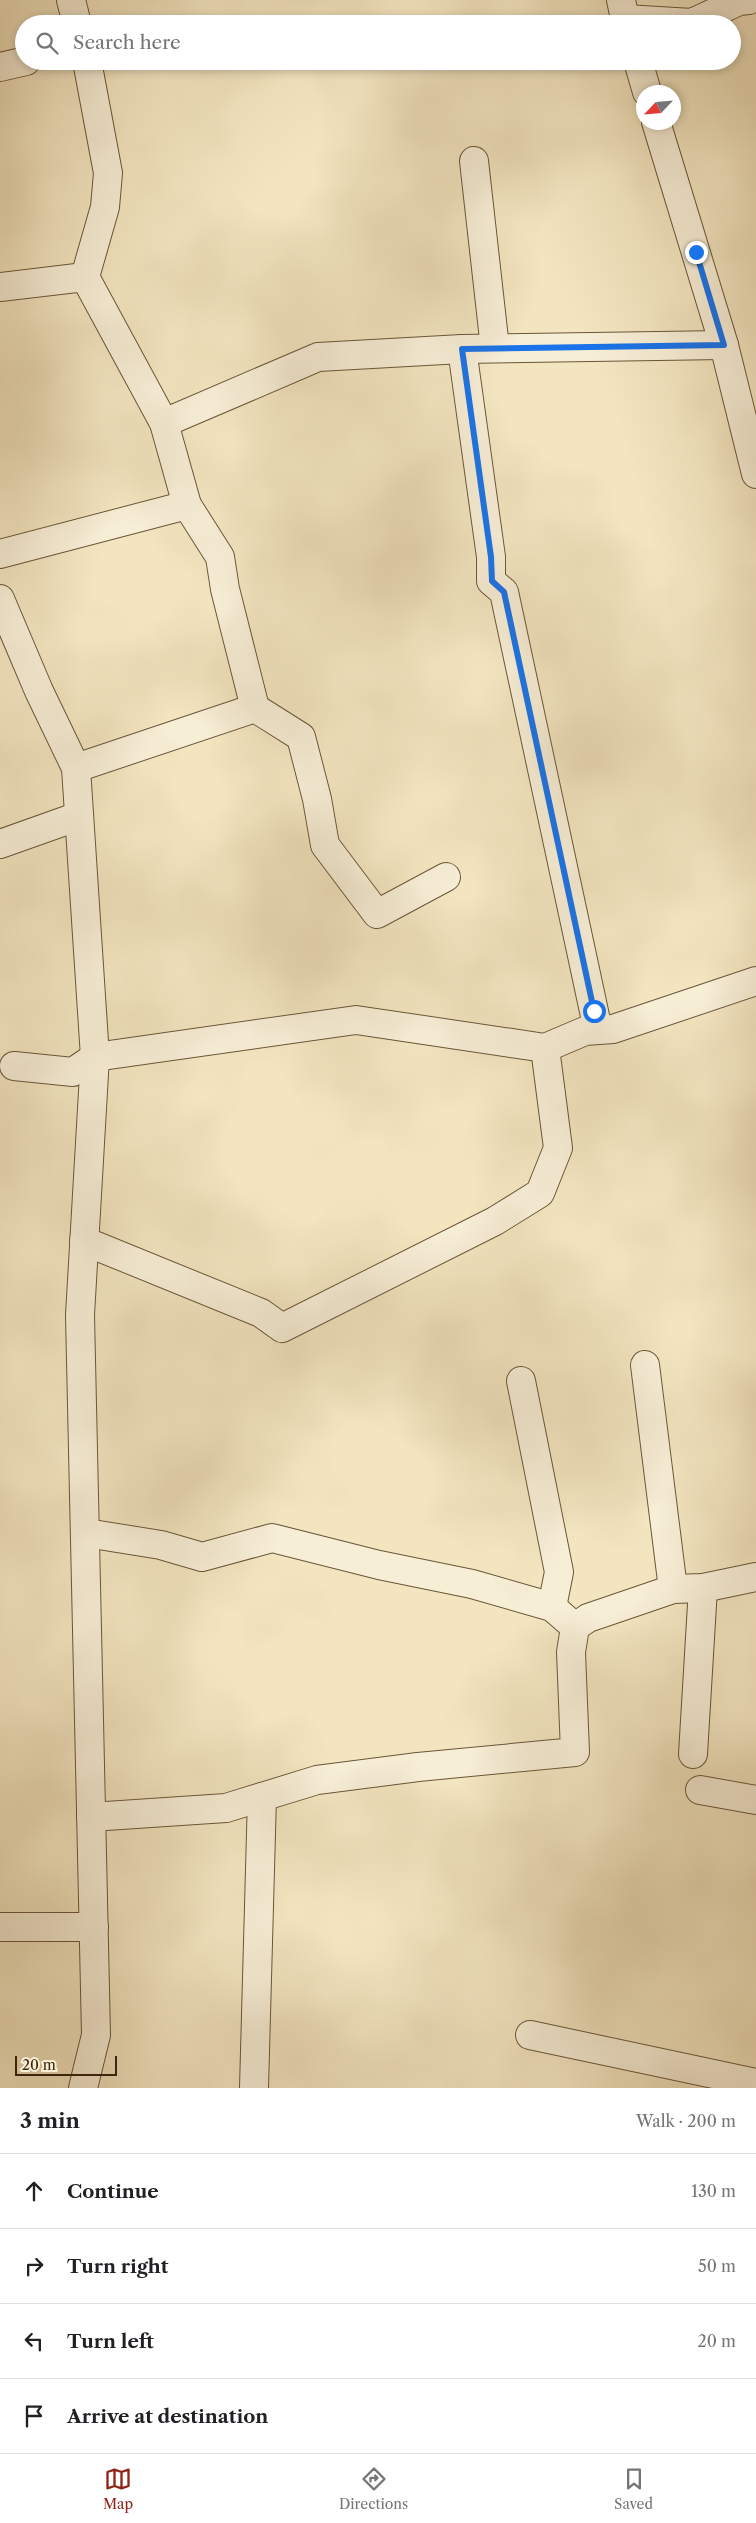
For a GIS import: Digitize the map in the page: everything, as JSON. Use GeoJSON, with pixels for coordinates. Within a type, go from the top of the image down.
{"type":"FeatureCollection","features":[{"type":"Feature","properties":{"kind":"street"},"geometry":{"type":"LineString","coordinates":[[71,0],[75,15]]}},
{"type":"Feature","properties":{"kind":"street"},"geometry":{"type":"LineString","coordinates":[[709,15],[739,1],[749,0]]}},
{"type":"Feature","properties":{"kind":"street"},"geometry":{"type":"LineString","coordinates":[[0,67],[15,64]]}},
{"type":"Feature","properties":{"kind":"street"},"geometry":{"type":"LineString","coordinates":[[89,70],[108,173],[105,207],[85,277],[164,423],[187,505],[220,556],[225,589],[255,708],[301,737],[317,799],[325,845],[377,914],[446,877]]}},
{"type":"Feature","properties":{"kind":"street"},"geometry":{"type":"LineString","coordinates":[[641,70],[645,85]]}},
{"type":"Feature","properties":{"kind":"street"},"geometry":{"type":"LineString","coordinates":[[658,130],[724,345],[756,474]]}},
{"type":"Feature","properties":{"kind":"street"},"geometry":{"type":"LineString","coordinates":[[474,161],[495,348]]}},
{"type":"Feature","properties":{"kind":"street"},"geometry":{"type":"LineString","coordinates":[[0,287],[85,277]]}},
{"type":"Feature","properties":{"kind":"street"},"geometry":{"type":"LineString","coordinates":[[164,423],[318,357],[495,348],[724,345]]}},
{"type":"Feature","properties":{"kind":"street"},"geometry":{"type":"LineString","coordinates":[[462,349],[491,557],[492,581],[504,592],[598,1030]]}},
{"type":"Feature","properties":{"kind":"street"},"geometry":{"type":"LineString","coordinates":[[0,554],[187,505]]}},
{"type":"Feature","properties":{"kind":"street"},"geometry":{"type":"LineString","coordinates":[[0,599],[39,691],[76,768],[96,1057],[80,1315],[96,2035],[83,2088]]}},
{"type":"Feature","properties":{"kind":"street"},"geometry":{"type":"LineString","coordinates":[[76,768],[255,708]]}},
{"type":"Feature","properties":{"kind":"street"},"geometry":{"type":"LineString","coordinates":[[0,844],[79,816]]}},
{"type":"Feature","properties":{"kind":"street"},"geometry":{"type":"LineString","coordinates":[[14,1066],[73,1072],[96,1057],[356,1020],[545,1048],[585,1031],[613,1029],[756,982]]}},
{"type":"Feature","properties":{"kind":"street"},"geometry":{"type":"LineString","coordinates":[[84,1241],[261,1313],[282,1328],[495,1221],[540,1193],[558,1148],[545,1048]]}},
{"type":"Feature","properties":{"kind":"street"},"geometry":{"type":"LineString","coordinates":[[645,1365],[673,1589]]}},
{"type":"Feature","properties":{"kind":"street"},"geometry":{"type":"LineString","coordinates":[[521,1382],[559,1572],[552,1607]]}},
{"type":"Feature","properties":{"kind":"street"},"geometry":{"type":"LineString","coordinates":[[86,1533],[161,1545],[202,1557],[272,1538],[379,1565],[472,1584],[552,1607],[575,1626]]}},
{"type":"Feature","properties":{"kind":"street"},"geometry":{"type":"LineString","coordinates":[[575,1626],[588,1618],[673,1589],[703,1588],[756,1577]]}},
{"type":"Feature","properties":{"kind":"street"},"geometry":{"type":"LineString","coordinates":[[693,1754],[703,1588]]}},
{"type":"Feature","properties":{"kind":"street"},"geometry":{"type":"LineString","coordinates":[[91,1817],[226,1808],[317,1780],[418,1767],[575,1752],[572,1652],[575,1626]]}},
{"type":"Feature","properties":{"kind":"street"},"geometry":{"type":"LineString","coordinates":[[700,1790],[756,1800]]}},
{"type":"Feature","properties":{"kind":"street"},"geometry":{"type":"LineString","coordinates":[[254,2088],[262,1797]]}},
{"type":"Feature","properties":{"kind":"street"},"geometry":{"type":"LineString","coordinates":[[0,1927],[94,1927]]}},
{"type":"Feature","properties":{"kind":"street"},"geometry":{"type":"LineString","coordinates":[[530,2035],[756,2083]]}},
{"type":"Feature","properties":{"kind":"route"},"geometry":{"type":"LineString","coordinates":[[594,1011],[504,592],[492,581],[491,557],[462,349],[724,345],[696,252]]}}]}
